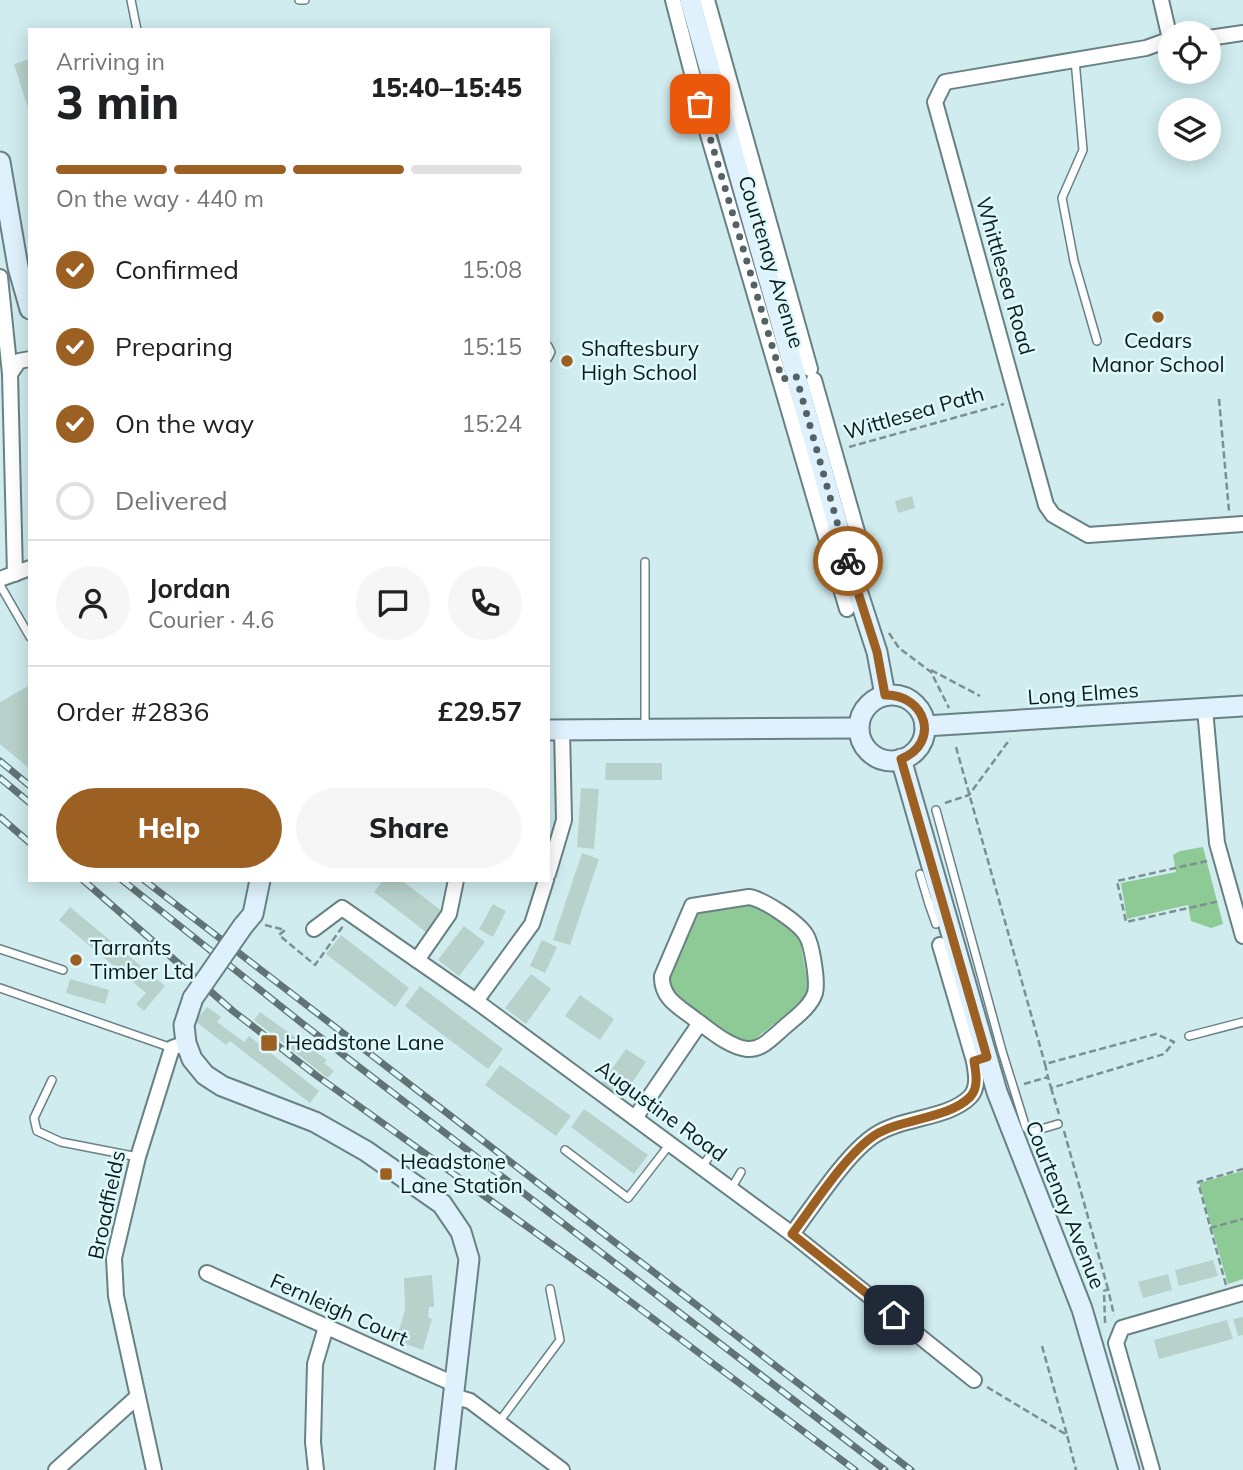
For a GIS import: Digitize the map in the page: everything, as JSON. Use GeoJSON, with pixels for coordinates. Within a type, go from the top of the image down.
{"type":"FeatureCollection","features":[{"type":"Feature","properties":{"kind":"street","name":"Courtenay Avenue"},"geometry":{"type":"LineString","coordinates":[[673,0],[800,376],[835,452],[867,567],[845,575]]}},
{"type":"Feature","properties":{"kind":"street","name":"Courtenay Avenue"},"geometry":{"type":"LineString","coordinates":[[690,0],[715,128],[797,350]]}},
{"type":"Feature","properties":{"kind":"street","name":"Courtenay Avenue"},"geometry":{"type":"LineString","coordinates":[[707,0],[797,350],[800,376],[845,575],[877,652],[885,695]]}},
{"type":"Feature","properties":{"kind":"street"},"geometry":{"type":"LineString","coordinates":[[1161,0],[1166,21]]}},
{"type":"Feature","properties":{"kind":"street"},"geometry":{"type":"LineString","coordinates":[[1221,36],[1243,33]]}},
{"type":"Feature","properties":{"kind":"street","name":"Whittlesea Road"},"geometry":{"type":"LineString","coordinates":[[1158,44],[1146,48],[945,82],[935,102],[1046,505],[1053,516],[1088,535],[1236,525]]}},
{"type":"Feature","properties":{"kind":"street"},"geometry":{"type":"LineString","coordinates":[[0,162],[9,269],[28,305]]}},
{"type":"Feature","properties":{"kind":"street"},"geometry":{"type":"LineString","coordinates":[[0,277],[10,374],[15,574]]}},
{"type":"Feature","properties":{"kind":"street"},"geometry":{"type":"LineString","coordinates":[[10,374],[19,362],[28,360]]}},
{"type":"Feature","properties":{"kind":"street","name":"Courtenay Avenue"},"geometry":{"type":"LineString","coordinates":[[813,405],[845,575],[847,609]]}},
{"type":"Feature","properties":{"kind":"street"},"geometry":{"type":"LineString","coordinates":[[0,579],[28,569]]}},
{"type":"Feature","properties":{"kind":"street"},"geometry":{"type":"LineString","coordinates":[[885,695],[905,698],[914,704],[921,712],[925,726],[919,747],[901,759],[886,760],[875,756],[861,740],[859,728],[866,707],[885,695]]}},
{"type":"Feature","properties":{"kind":"street","name":"Long Elmes"},"geometry":{"type":"LineString","coordinates":[[925,726],[1243,706]]}},
{"type":"Feature","properties":{"kind":"street"},"geometry":{"type":"LineString","coordinates":[[1205,709],[1217,843],[1243,936]]}},
{"type":"Feature","properties":{"kind":"street"},"geometry":{"type":"LineString","coordinates":[[550,868],[565,820],[555,730],[859,728]]}},
{"type":"Feature","properties":{"kind":"street","name":"Courtenay Avenue"},"geometry":{"type":"LineString","coordinates":[[901,759],[934,868],[935,902],[951,959],[1014,1139],[1082,1308],[1129,1470]]}},
{"type":"Feature","properties":{"kind":"street"},"geometry":{"type":"LineString","coordinates":[[260,882],[251,925],[193,998],[179,1045],[198,1067],[222,1086],[335,1132],[442,1204],[461,1232],[469,1259],[445,1470]]}},
{"type":"Feature","properties":{"kind":"street"},"geometry":{"type":"LineString","coordinates":[[417,960],[449,914],[456,882]]}},
{"type":"Feature","properties":{"kind":"street"},"geometry":{"type":"LineString","coordinates":[[476,1001],[532,924],[545,882]]}},
{"type":"Feature","properties":{"kind":"street"},"geometry":{"type":"LineString","coordinates":[[756,898],[808,937],[816,980],[815,994],[806,1008],[760,1048],[735,1046],[700,1023],[665,996],[661,986],[662,976],[692,906],[756,898]]}},
{"type":"Feature","properties":{"kind":"street","name":"Augustine Road"},"geometry":{"type":"LineString","coordinates":[[314,929],[342,908],[476,1001],[792,1234],[974,1380]]}},
{"type":"Feature","properties":{"kind":"street","name":"Courtenay Avenue"},"geometry":{"type":"LineString","coordinates":[[940,946],[951,959]]}},
{"type":"Feature","properties":{"kind":"street"},"geometry":{"type":"LineString","coordinates":[[635,1118],[700,1023]]}},
{"type":"Feature","properties":{"kind":"street","name":"Broadfields"},"geometry":{"type":"LineString","coordinates":[[154,1470],[136,1398],[116,1296],[114,1258],[138,1157],[179,1045]]}},
{"type":"Feature","properties":{"kind":"street"},"geometry":{"type":"LineString","coordinates":[[792,1234],[855,1153],[875,1135],[900,1124],[958,1106],[972,1095],[987,1056]]}},
{"type":"Feature","properties":{"kind":"street","name":"Fernleigh Court"},"geometry":{"type":"LineString","coordinates":[[207,1273],[326,1327],[454,1390],[562,1470]]}},
{"type":"Feature","properties":{"kind":"street"},"geometry":{"type":"LineString","coordinates":[[1152,1470],[1117,1339],[1122,1328],[1236,1295]]}},
{"type":"Feature","properties":{"kind":"street"},"geometry":{"type":"LineString","coordinates":[[316,1470],[313,1442],[315,1364],[326,1327]]}},
{"type":"Feature","properties":{"kind":"street"},"geometry":{"type":"LineString","coordinates":[[56,1470],[136,1398]]}},
{"type":"Feature","properties":{"kind":"lane"},"geometry":{"type":"LineString","coordinates":[[131,0],[137,28]]}},
{"type":"Feature","properties":{"kind":"lane"},"geometry":{"type":"LineString","coordinates":[[299,0],[304,0]]}},
{"type":"Feature","properties":{"kind":"lane"},"geometry":{"type":"LineString","coordinates":[[1074,59],[1083,150],[1062,198],[1074,261],[1097,341]]}},
{"type":"Feature","properties":{"kind":"lane"},"geometry":{"type":"LineString","coordinates":[[645,562],[645,730]]}},
{"type":"Feature","properties":{"kind":"lane"},"geometry":{"type":"LineString","coordinates":[[0,585],[28,634]]}},
{"type":"Feature","properties":{"kind":"lane"},"geometry":{"type":"LineString","coordinates":[[937,807],[934,868],[987,1056],[1013,1088],[1027,1131],[1060,1126]]}},
{"type":"Feature","properties":{"kind":"lane"},"geometry":{"type":"LineString","coordinates":[[935,902],[936,924]]}},
{"type":"Feature","properties":{"kind":"lane"},"geometry":{"type":"LineString","coordinates":[[0,949],[63,970]]}},
{"type":"Feature","properties":{"kind":"lane"},"geometry":{"type":"LineString","coordinates":[[0,988],[179,1045]]}},
{"type":"Feature","properties":{"kind":"lane"},"geometry":{"type":"LineString","coordinates":[[1189,1036],[1243,1022]]}},
{"type":"Feature","properties":{"kind":"lane"},"geometry":{"type":"LineString","coordinates":[[52,1080],[34,1118],[37,1131],[61,1142],[138,1157]]}},
{"type":"Feature","properties":{"kind":"lane"},"geometry":{"type":"LineString","coordinates":[[565,1150],[628,1198],[670,1144]]}},
{"type":"Feature","properties":{"kind":"lane"},"geometry":{"type":"LineString","coordinates":[[702,1168],[713,1151]]}},
{"type":"Feature","properties":{"kind":"lane"},"geometry":{"type":"LineString","coordinates":[[731,1189],[741,1172]]}},
{"type":"Feature","properties":{"kind":"lane"},"geometry":{"type":"LineString","coordinates":[[498,1423],[560,1340],[550,1289]]}},
{"type":"Feature","properties":{"kind":"path"},"geometry":{"type":"LineString","coordinates":[[1219,399],[1236,525]]}},
{"type":"Feature","properties":{"kind":"path","name":"Wittlesea Path"},"geometry":{"type":"LineString","coordinates":[[835,452],[1018,400]]}},
{"type":"Feature","properties":{"kind":"path"},"geometry":{"type":"LineString","coordinates":[[886,625],[899,648],[928,668],[980,696]]}},
{"type":"Feature","properties":{"kind":"path"},"geometry":{"type":"LineString","coordinates":[[928,668],[943,699]]}},
{"type":"Feature","properties":{"kind":"path"},"geometry":{"type":"LineString","coordinates":[[937,807],[970,795],[1013,734],[1013,721]]}},
{"type":"Feature","properties":{"kind":"path"},"geometry":{"type":"LineString","coordinates":[[956,747],[1059,1115]]}},
{"type":"Feature","properties":{"kind":"path"},"geometry":{"type":"LineString","coordinates":[[1221,858],[1117,881],[1126,922],[1232,898]]}},
{"type":"Feature","properties":{"kind":"path"},"geometry":{"type":"LineString","coordinates":[[251,925],[280,929]]}},
{"type":"Feature","properties":{"kind":"path"},"geometry":{"type":"LineString","coordinates":[[1045,1064],[1156,1034],[1174,1042],[1164,1054],[1052,1088]]}},
{"type":"Feature","properties":{"kind":"path"},"geometry":{"type":"LineString","coordinates":[[1013,1088],[1048,1077]]}},
{"type":"Feature","properties":{"kind":"path"},"geometry":{"type":"LineString","coordinates":[[1060,1126],[1108,1289],[1117,1339]]}},
{"type":"Feature","properties":{"kind":"path"},"geometry":{"type":"LineString","coordinates":[[1236,1295],[1210,1228],[1198,1182],[1243,1169]]}},
{"type":"Feature","properties":{"kind":"path"},"geometry":{"type":"LineString","coordinates":[[1210,1228],[1243,1219]]}},
{"type":"Feature","properties":{"kind":"path"},"geometry":{"type":"LineString","coordinates":[[1093,1348],[1105,1344],[1104,1291],[1108,1289]]}},
{"type":"Feature","properties":{"kind":"path"},"geometry":{"type":"LineString","coordinates":[[1042,1346],[1076,1470]]}},
{"type":"Feature","properties":{"kind":"path"},"geometry":{"type":"LineString","coordinates":[[974,1380],[1067,1435]]}},
{"type":"Feature","properties":{"kind":"green space"},"geometry":{"type":"Polygon","coordinates":[[[1203,847],[1223,924],[1211,928],[1191,921],[1188,905],[1127,919],[1121,883],[1176,872],[1173,855],[1203,847]]]}},
{"type":"Feature","properties":{"kind":"green space"},"geometry":{"type":"Polygon","coordinates":[[[750,903],[799,935],[810,995],[745,1047],[666,988],[694,912],[750,903]]]}},
{"type":"Feature","properties":{"kind":"green space"},"geometry":{"type":"Polygon","coordinates":[[[1243,1171],[1243,1279],[1228,1284],[1199,1183],[1243,1171]]]}},
{"type":"Feature","properties":{"kind":"building"},"geometry":{"type":"Polygon","coordinates":[[[28,60],[28,108],[14,64],[28,60]]]}},
{"type":"Feature","properties":{"kind":"building"},"geometry":{"type":"Polygon","coordinates":[[[912,496],[915,508],[898,513],[895,501],[912,496]]]}},
{"type":"Feature","properties":{"kind":"building"},"geometry":{"type":"Polygon","coordinates":[[[28,686],[28,767],[0,744],[0,702],[28,686]]]}},
{"type":"Feature","properties":{"kind":"building"},"geometry":{"type":"Polygon","coordinates":[[[606,763],[662,763],[662,780],[605,780],[606,763]]]}},
{"type":"Feature","properties":{"kind":"building"},"geometry":{"type":"Polygon","coordinates":[[[581,788],[599,789],[594,849],[577,847],[581,788]]]}},
{"type":"Feature","properties":{"kind":"building"},"geometry":{"type":"Polygon","coordinates":[[[582,853],[599,859],[570,945],[553,940],[582,853]]]}},
{"type":"Feature","properties":{"kind":"building"},"geometry":{"type":"Polygon","coordinates":[[[382,882],[404,882],[442,911],[426,932],[374,892],[382,882]]]}},
{"type":"Feature","properties":{"kind":"building"},"geometry":{"type":"Polygon","coordinates":[[[493,904],[506,911],[493,937],[479,929],[493,904]]]}},
{"type":"Feature","properties":{"kind":"building"},"geometry":{"type":"Polygon","coordinates":[[[70,907],[165,986],[144,1011],[136,1004],[146,993],[59,920],[70,907]]]}},
{"type":"Feature","properties":{"kind":"building"},"geometry":{"type":"Polygon","coordinates":[[[464,926],[485,942],[459,976],[438,960],[464,926]]]}},
{"type":"Feature","properties":{"kind":"building"},"geometry":{"type":"Polygon","coordinates":[[[341,935],[409,988],[395,1007],[326,954],[341,935]]]}},
{"type":"Feature","properties":{"kind":"building"},"geometry":{"type":"Polygon","coordinates":[[[542,940],[557,947],[545,973],[530,966],[542,940]]]}},
{"type":"Feature","properties":{"kind":"building"},"geometry":{"type":"Polygon","coordinates":[[[531,974],[551,989],[526,1024],[505,1008],[531,974]]]}},
{"type":"Feature","properties":{"kind":"building"},"geometry":{"type":"Polygon","coordinates":[[[70,979],[109,990],[105,1004],[66,993],[70,979]]]}},
{"type":"Feature","properties":{"kind":"building"},"geometry":{"type":"Polygon","coordinates":[[[420,986],[503,1049],[488,1069],[405,1006],[420,986]]]}},
{"type":"Feature","properties":{"kind":"building"},"geometry":{"type":"Polygon","coordinates":[[[580,995],[614,1019],[600,1040],[565,1016],[580,995]]]}},
{"type":"Feature","properties":{"kind":"building","name":"Headstone Lane"},"geometry":{"type":"Polygon","coordinates":[[[207,1007],[221,1017],[217,1022],[244,1042],[249,1036],[319,1091],[310,1103],[230,1041],[226,1045],[195,1021],[207,1007]]]}},
{"type":"Feature","properties":{"kind":"building"},"geometry":{"type":"Polygon","coordinates":[[[260,1012],[327,1060],[324,1063],[334,1071],[328,1078],[254,1020],[260,1012]]]}},
{"type":"Feature","properties":{"kind":"building"},"geometry":{"type":"Polygon","coordinates":[[[626,1049],[646,1062],[622,1097],[602,1083],[626,1049]]]}},
{"type":"Feature","properties":{"kind":"building"},"geometry":{"type":"Polygon","coordinates":[[[500,1065],[571,1116],[556,1136],[485,1085],[500,1065]]]}},
{"type":"Feature","properties":{"kind":"building"},"geometry":{"type":"Polygon","coordinates":[[[584,1109],[648,1155],[634,1174],[571,1127],[584,1109]]]}},
{"type":"Feature","properties":{"kind":"building"},"geometry":{"type":"Polygon","coordinates":[[[1213,1260],[1218,1276],[1179,1286],[1175,1270],[1213,1260]]]}},
{"type":"Feature","properties":{"kind":"building"},"geometry":{"type":"Polygon","coordinates":[[[1168,1274],[1172,1290],[1143,1298],[1138,1282],[1168,1274]]]}},
{"type":"Feature","properties":{"kind":"building"},"geometry":{"type":"Polygon","coordinates":[[[432,1275],[434,1307],[429,1307],[428,1317],[432,1319],[423,1350],[396,1341],[405,1310],[404,1278],[432,1275]]]}},
{"type":"Feature","properties":{"kind":"building"},"geometry":{"type":"Polygon","coordinates":[[[1243,1317],[1243,1335],[1238,1336],[1233,1319],[1243,1317]]]}},
{"type":"Feature","properties":{"kind":"building"},"geometry":{"type":"Polygon","coordinates":[[[1227,1320],[1233,1339],[1159,1359],[1154,1340],[1227,1320]]]}},
{"type":"Feature","properties":{"kind":"railway"},"geometry":{"type":"LineString","coordinates":[[0,761],[28,784]]}},
{"type":"Feature","properties":{"kind":"railway"},"geometry":{"type":"LineString","coordinates":[[0,778],[28,801]]}},
{"type":"Feature","properties":{"kind":"railway"},"geometry":{"type":"LineString","coordinates":[[0,817],[28,841]]}},
{"type":"Feature","properties":{"kind":"railway"},"geometry":{"type":"LineString","coordinates":[[85,882],[233,1011],[317,1076],[603,1281],[855,1470]]}},
{"type":"Feature","properties":{"kind":"railway"},"geometry":{"type":"LineString","coordinates":[[125,882],[303,1024],[885,1470]]}},
{"type":"Feature","properties":{"kind":"railway"},"geometry":{"type":"LineString","coordinates":[[147,882],[911,1470]]}},
{"type":"Feature","properties":{"kind":"way so far"},"geometry":{"type":"LineString","coordinates":[[700,104],[782,379],[796,376],[848,561]]}},
{"type":"Feature","properties":{"kind":"place","name":"Cedars Manor School"},"geometry":{"type":"Point","coordinates":[1158,317]}},
{"type":"Feature","properties":{"kind":"place","name":"Shaftesbury High School"},"geometry":{"type":"Point","coordinates":[567,361]}},
{"type":"Feature","properties":{"kind":"place","name":"Tarrants Timber Ltd"},"geometry":{"type":"Point","coordinates":[76,960]}},
{"type":"Feature","properties":{"kind":"place","name":"Headstone Lane"},"geometry":{"type":"Point","coordinates":[269,1043]}},
{"type":"Feature","properties":{"kind":"place","name":"Headstone Lane Station"},"geometry":{"type":"Point","coordinates":[386,1174]}},
{"type":"Feature","properties":{"kind":"route"},"geometry":{"type":"LineString","coordinates":[[848,561],[877,652],[885,695],[905,698],[914,704],[921,712],[925,726],[919,747],[901,759],[987,1057],[974,1061],[977,1081],[972,1095],[958,1106],[900,1124],[875,1135],[855,1153],[792,1234],[894,1315]]}}]}
